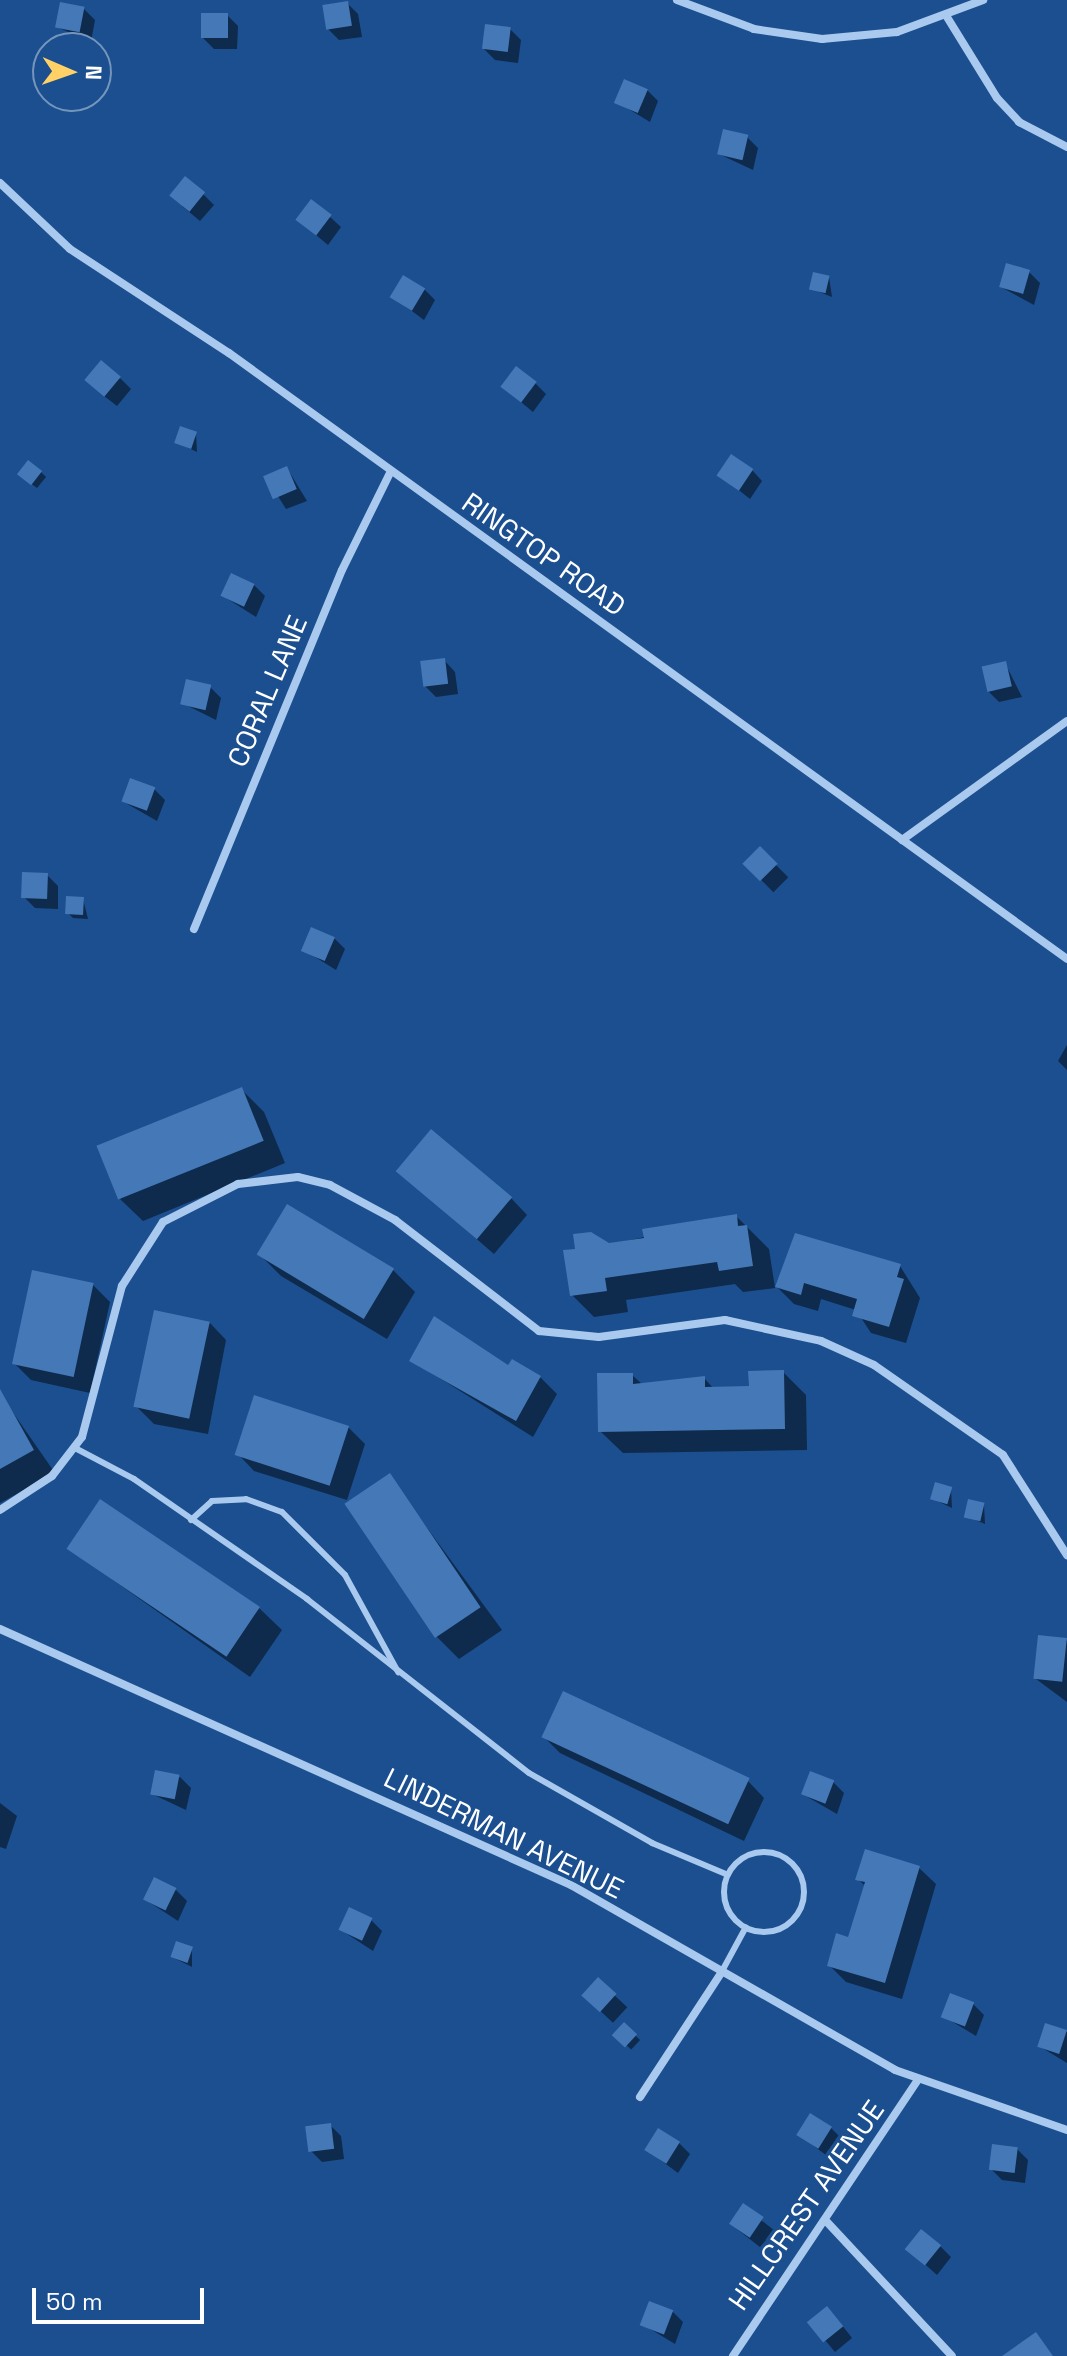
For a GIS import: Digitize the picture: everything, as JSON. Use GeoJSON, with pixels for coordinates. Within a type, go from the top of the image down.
{"type":"FeatureCollection","features":[{"type":"Feature","properties":{"kind":"street"},"geometry":{"type":"LineString","coordinates":[[677,0],[754,29],[806,38],[897,32],[947,17],[983,0]]}},
{"type":"Feature","properties":{"kind":"street"},"geometry":{"type":"LineString","coordinates":[[947,17],[997,98],[1019,122],[1067,147]]}},
{"type":"Feature","properties":{"kind":"street","name":"RINGTOP ROAD"},"geometry":{"type":"LineString","coordinates":[[0,183],[70,249],[229,353],[390,473],[1067,959]]}},
{"type":"Feature","properties":{"kind":"street","name":"CORAL LANE"},"geometry":{"type":"LineString","coordinates":[[194,929],[342,570],[390,473]]}},
{"type":"Feature","properties":{"kind":"street"},"geometry":{"type":"LineString","coordinates":[[902,840],[1067,721]]}},
{"type":"Feature","properties":{"kind":"street"},"geometry":{"type":"LineString","coordinates":[[0,1510],[52,1476],[75,1448],[103,1374],[122,1286],[163,1222],[238,1184],[298,1177],[330,1185],[395,1220],[539,1331],[599,1337],[725,1320],[821,1341],[874,1365],[1003,1455],[1067,1555]]}},
{"type":"Feature","properties":{"kind":"street","name":"LINDERMAN AVENUE"},"geometry":{"type":"LineString","coordinates":[[0,1629],[514,1857],[918,2080],[1067,2130]]}},
{"type":"Feature","properties":{"kind":"street"},"geometry":{"type":"LineString","coordinates":[[640,2097],[721,1973]]}},
{"type":"Feature","properties":{"kind":"street","name":"HILLCREST AVENUE"},"geometry":{"type":"LineString","coordinates":[[733,2356],[827,2222],[918,2080]]}},
{"type":"Feature","properties":{"kind":"street"},"geometry":{"type":"LineString","coordinates":[[827,2222],[952,2356]]}},
{"type":"Feature","properties":{"kind":"lane"},"geometry":{"type":"LineString","coordinates":[[75,1448],[191,1520],[307,1599],[400,1676],[529,1773],[652,1843],[728,1875]]}},
{"type":"Feature","properties":{"kind":"lane"},"geometry":{"type":"LineString","coordinates":[[191,1520],[212,1501],[246,1499],[282,1512],[345,1575],[400,1676]]}},
{"type":"Feature","properties":{"kind":"lane"},"geometry":{"type":"LineString","coordinates":[[760,1851],[790,1860],[800,1872],[805,1887],[796,1917],[768,1932],[746,1927],[728,1911],[728,1875],[760,1851]]}},
{"type":"Feature","properties":{"kind":"lane"},"geometry":{"type":"LineString","coordinates":[[721,1973],[746,1927]]}},
{"type":"Feature","properties":{"kind":"building"},"geometry":{"type":"Polygon","coordinates":[[[348,1],[352,26],[326,30],[322,5],[348,1]]]}},
{"type":"Feature","properties":{"kind":"building"},"geometry":{"type":"Polygon","coordinates":[[[60,2],[85,7],[78,32],[55,28],[60,2]]]}},
{"type":"Feature","properties":{"kind":"building"},"geometry":{"type":"Polygon","coordinates":[[[201,13],[228,13],[228,38],[201,38],[201,13]]]}},
{"type":"Feature","properties":{"kind":"building"},"geometry":{"type":"Polygon","coordinates":[[[485,24],[511,27],[508,52],[482,49],[485,24]]]}},
{"type":"Feature","properties":{"kind":"building"},"geometry":{"type":"Polygon","coordinates":[[[624,79],[648,89],[638,113],[614,103],[624,79]]]}},
{"type":"Feature","properties":{"kind":"building"},"geometry":{"type":"Polygon","coordinates":[[[723,129],[748,135],[742,160],[717,154],[723,129]]]}},
{"type":"Feature","properties":{"kind":"building"},"geometry":{"type":"Polygon","coordinates":[[[185,176],[205,192],[189,212],[169,195],[185,176]]]}},
{"type":"Feature","properties":{"kind":"building"},"geometry":{"type":"Polygon","coordinates":[[[311,199],[332,215],[316,235],[295,220],[311,199]]]}},
{"type":"Feature","properties":{"kind":"building"},"geometry":{"type":"Polygon","coordinates":[[[1006,263],[1030,270],[1023,294],[999,287],[1006,263]]]}},
{"type":"Feature","properties":{"kind":"building"},"geometry":{"type":"Polygon","coordinates":[[[813,272],[830,276],[826,293],[809,290],[813,272]]]}},
{"type":"Feature","properties":{"kind":"building"},"geometry":{"type":"Polygon","coordinates":[[[403,275],[425,288],[412,311],[390,297],[403,275]]]}},
{"type":"Feature","properties":{"kind":"building"},"geometry":{"type":"Polygon","coordinates":[[[101,360],[121,377],[104,397],[84,380],[101,360]]]}},
{"type":"Feature","properties":{"kind":"building"},"geometry":{"type":"Polygon","coordinates":[[[516,366],[537,382],[521,402],[500,387],[516,366]]]}},
{"type":"Feature","properties":{"kind":"building"},"geometry":{"type":"Polygon","coordinates":[[[180,426],[197,432],[191,449],[174,443],[180,426]]]}},
{"type":"Feature","properties":{"kind":"building"},"geometry":{"type":"Polygon","coordinates":[[[731,454],[753,469],[739,491],[716,476],[731,454]]]}},
{"type":"Feature","properties":{"kind":"building"},"geometry":{"type":"Polygon","coordinates":[[[28,460],[42,471],[31,485],[17,474],[28,460]]]}},
{"type":"Feature","properties":{"kind":"building"},"geometry":{"type":"Polygon","coordinates":[[[287,466],[297,489],[273,499],[263,476],[287,466]]]}},
{"type":"Feature","properties":{"kind":"building"},"geometry":{"type":"Polygon","coordinates":[[[231,573],[255,584],[244,607],[220,596],[231,573]]]}},
{"type":"Feature","properties":{"kind":"building"},"geometry":{"type":"Polygon","coordinates":[[[445,658],[448,684],[423,687],[420,661],[445,658]]]}},
{"type":"Feature","properties":{"kind":"building"},"geometry":{"type":"Polygon","coordinates":[[[1006,661],[1012,686],[987,692],[982,667],[1006,661]]]}},
{"type":"Feature","properties":{"kind":"building"},"geometry":{"type":"Polygon","coordinates":[[[186,679],[211,685],[205,710],[180,704],[186,679]]]}},
{"type":"Feature","properties":{"kind":"building"},"geometry":{"type":"Polygon","coordinates":[[[130,778],[155,787],[147,811],[121,801],[130,778]]]}},
{"type":"Feature","properties":{"kind":"building"},"geometry":{"type":"Polygon","coordinates":[[[760,846],[778,864],[760,881],[742,864],[760,846]]]}},
{"type":"Feature","properties":{"kind":"building"},"geometry":{"type":"Polygon","coordinates":[[[22,872],[48,873],[47,899],[21,898],[22,872]]]}},
{"type":"Feature","properties":{"kind":"building"},"geometry":{"type":"Polygon","coordinates":[[[66,896],[84,897],[83,915],[65,914],[66,896]]]}},
{"type":"Feature","properties":{"kind":"building"},"geometry":{"type":"Polygon","coordinates":[[[311,927],[335,937],[325,961],[301,951],[311,927]]]}},
{"type":"Feature","properties":{"kind":"building"},"geometry":{"type":"Polygon","coordinates":[[[242,1087],[264,1141],[118,1200],[96,1146],[242,1087]]]}},
{"type":"Feature","properties":{"kind":"building"},"geometry":{"type":"Polygon","coordinates":[[[431,1129],[512,1197],[477,1239],[396,1171],[431,1129]]]}},
{"type":"Feature","properties":{"kind":"building"},"geometry":{"type":"Polygon","coordinates":[[[287,1204],[394,1268],[364,1319],[257,1255],[287,1204]]]}},
{"type":"Feature","properties":{"kind":"building"},"geometry":{"type":"Polygon","coordinates":[[[737,1214],[738,1226],[747,1225],[753,1266],[719,1271],[717,1262],[605,1278],[607,1291],[570,1296],[563,1250],[575,1249],[573,1234],[591,1232],[609,1243],[644,1238],[642,1229],[737,1214]]]}},
{"type":"Feature","properties":{"kind":"building"},"geometry":{"type":"Polygon","coordinates":[[[795,1233],[901,1264],[897,1277],[904,1279],[889,1327],[852,1316],[857,1299],[804,1283],[801,1295],[775,1287],[795,1233]]]}},
{"type":"Feature","properties":{"kind":"building"},"geometry":{"type":"Polygon","coordinates":[[[32,1270],[94,1283],[74,1377],[12,1364],[32,1270]]]}},
{"type":"Feature","properties":{"kind":"building"},"geometry":{"type":"Polygon","coordinates":[[[154,1310],[210,1322],[189,1419],[133,1407],[154,1310]]]}},
{"type":"Feature","properties":{"kind":"building"},"geometry":{"type":"Polygon","coordinates":[[[434,1316],[508,1365],[512,1359],[541,1376],[516,1421],[409,1361],[434,1316]]]}},
{"type":"Feature","properties":{"kind":"building"},"geometry":{"type":"Polygon","coordinates":[[[784,1370],[785,1429],[598,1432],[597,1373],[633,1373],[633,1384],[705,1376],[705,1387],[749,1386],[748,1371],[784,1370]]]}},
{"type":"Feature","properties":{"kind":"building"},"geometry":{"type":"Polygon","coordinates":[[[0,1389],[34,1450],[0,1469],[0,1389]]]}},
{"type":"Feature","properties":{"kind":"building"},"geometry":{"type":"Polygon","coordinates":[[[254,1395],[349,1426],[330,1486],[235,1455],[254,1395]]]}},
{"type":"Feature","properties":{"kind":"building"},"geometry":{"type":"Polygon","coordinates":[[[390,1473],[481,1607],[435,1638],[344,1504],[390,1473]]]}},
{"type":"Feature","properties":{"kind":"building"},"geometry":{"type":"Polygon","coordinates":[[[935,1482],[952,1487],[947,1504],[930,1499],[935,1482]]]}},
{"type":"Feature","properties":{"kind":"building"},"geometry":{"type":"Polygon","coordinates":[[[100,1499],[260,1607],[226,1657],[66,1549],[100,1499]]]}},
{"type":"Feature","properties":{"kind":"building"},"geometry":{"type":"Polygon","coordinates":[[[968,1499],[985,1503],[980,1521],[964,1518],[968,1499]]]}},
{"type":"Feature","properties":{"kind":"building"},"geometry":{"type":"Polygon","coordinates":[[[1038,1635],[1067,1638],[1062,1682],[1033,1679],[1038,1635]]]}},
{"type":"Feature","properties":{"kind":"building"},"geometry":{"type":"Polygon","coordinates":[[[563,1691],[750,1778],[728,1824],[541,1737],[563,1691]]]}},
{"type":"Feature","properties":{"kind":"building"},"geometry":{"type":"Polygon","coordinates":[[[155,1770],[180,1775],[175,1799],[150,1795],[155,1770]]]}},
{"type":"Feature","properties":{"kind":"building"},"geometry":{"type":"Polygon","coordinates":[[[810,1771],[834,1780],[825,1804],[801,1794],[810,1771]]]}},
{"type":"Feature","properties":{"kind":"building"},"geometry":{"type":"Polygon","coordinates":[[[865,1849],[920,1866],[885,1983],[827,1966],[836,1933],[848,1937],[865,1882],[855,1880],[865,1849]]]}},
{"type":"Feature","properties":{"kind":"building"},"geometry":{"type":"Polygon","coordinates":[[[154,1877],[176,1888],[166,1910],[143,1899],[154,1877]]]}},
{"type":"Feature","properties":{"kind":"building"},"geometry":{"type":"Polygon","coordinates":[[[349,1907],[373,1918],[362,1941],[338,1930],[349,1907]]]}},
{"type":"Feature","properties":{"kind":"building"},"geometry":{"type":"Polygon","coordinates":[[[176,1941],[193,1947],[187,1963],[170,1957],[176,1941]]]}},
{"type":"Feature","properties":{"kind":"building"},"geometry":{"type":"Polygon","coordinates":[[[598,1977],[617,1994],[600,2012],[581,1996],[598,1977]]]}},
{"type":"Feature","properties":{"kind":"building"},"geometry":{"type":"Polygon","coordinates":[[[950,1993],[974,2002],[965,2027],[941,2017],[950,1993]]]}},
{"type":"Feature","properties":{"kind":"building"},"geometry":{"type":"Polygon","coordinates":[[[624,2022],[637,2034],[625,2047],[612,2035],[624,2022]]]}},
{"type":"Feature","properties":{"kind":"building"},"geometry":{"type":"Polygon","coordinates":[[[1045,2023],[1067,2030],[1059,2054],[1037,2047],[1045,2023]]]}},
{"type":"Feature","properties":{"kind":"building"},"geometry":{"type":"Polygon","coordinates":[[[810,2113],[832,2127],[818,2149],[796,2135],[810,2113]]]}},
{"type":"Feature","properties":{"kind":"building"},"geometry":{"type":"Polygon","coordinates":[[[331,2123],[334,2149],[308,2152],[305,2126],[331,2123]]]}},
{"type":"Feature","properties":{"kind":"building"},"geometry":{"type":"Polygon","coordinates":[[[658,2128],[680,2142],[666,2164],[644,2150],[658,2128]]]}},
{"type":"Feature","properties":{"kind":"building"},"geometry":{"type":"Polygon","coordinates":[[[992,2144],[1018,2147],[1015,2173],[989,2170],[992,2144]]]}},
{"type":"Feature","properties":{"kind":"building"},"geometry":{"type":"Polygon","coordinates":[[[743,2203],[764,2217],[750,2238],[729,2224],[743,2203]]]}},
{"type":"Feature","properties":{"kind":"building"},"geometry":{"type":"Polygon","coordinates":[[[921,2229],[941,2245],[925,2266],[905,2249],[921,2229]]]}},
{"type":"Feature","properties":{"kind":"building"},"geometry":{"type":"Polygon","coordinates":[[[649,2301],[673,2310],[664,2335],[640,2325],[649,2301]]]}},
{"type":"Feature","properties":{"kind":"building"},"geometry":{"type":"Polygon","coordinates":[[[827,2306],[843,2326],[823,2343],[807,2322],[827,2306]]]}},
{"type":"Feature","properties":{"kind":"building"},"geometry":{"type":"Polygon","coordinates":[[[1036,2332],[1053,2356],[1002,2356],[1036,2332]]]}}]}
